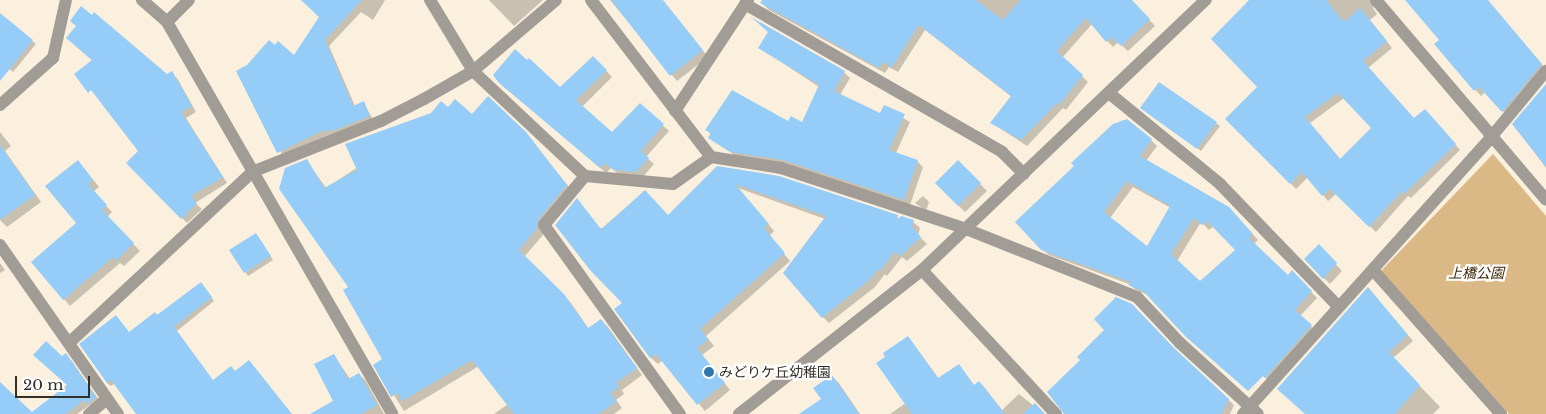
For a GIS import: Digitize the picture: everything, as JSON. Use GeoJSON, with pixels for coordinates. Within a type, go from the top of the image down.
{"type":"FeatureCollection","features":[{"type":"Feature","properties":{"kind":"street"},"geometry":{"type":"LineString","coordinates":[[0,105],[53,58],[66,0]]}},
{"type":"Feature","properties":{"kind":"street"},"geometry":{"type":"LineString","coordinates":[[142,0],[168,22],[392,414]]}},
{"type":"Feature","properties":{"kind":"street"},"geometry":{"type":"LineString","coordinates":[[168,22],[189,0]]}},
{"type":"Feature","properties":{"kind":"street"},"geometry":{"type":"LineString","coordinates":[[430,0],[473,71],[585,176],[673,184],[712,156]]}},
{"type":"Feature","properties":{"kind":"street"},"geometry":{"type":"LineString","coordinates":[[70,342],[252,172],[380,121],[473,71],[556,0]]}},
{"type":"Feature","properties":{"kind":"street"},"geometry":{"type":"LineString","coordinates":[[591,0],[675,111],[712,156],[781,168],[966,229],[1137,297],[1250,412],[1338,306],[1373,270],[1492,136],[1546,71]]}},
{"type":"Feature","properties":{"kind":"street"},"geometry":{"type":"LineString","coordinates":[[1376,0],[1546,200]]}},
{"type":"Feature","properties":{"kind":"street"},"geometry":{"type":"LineString","coordinates":[[675,111],[747,2],[1002,152],[1024,174]]}},
{"type":"Feature","properties":{"kind":"street"},"geometry":{"type":"LineString","coordinates":[[739,414],[922,270],[1109,93],[1199,2]]}},
{"type":"Feature","properties":{"kind":"street"},"geometry":{"type":"LineString","coordinates":[[1109,93],[1220,184],[1338,306]]}},
{"type":"Feature","properties":{"kind":"street"},"geometry":{"type":"LineString","coordinates":[[585,176],[544,225],[680,414]]}},
{"type":"Feature","properties":{"kind":"street"},"geometry":{"type":"LineString","coordinates":[[0,245],[70,342],[118,414]]}},
{"type":"Feature","properties":{"kind":"street"},"geometry":{"type":"LineString","coordinates":[[922,270],[1056,414]]}},
{"type":"Feature","properties":{"kind":"street"},"geometry":{"type":"LineString","coordinates":[[1373,270],[1501,414]]}},
{"type":"Feature","properties":{"kind":"street"},"geometry":{"type":"LineString","coordinates":[[89,414],[107,399]]}},
{"type":"Feature","properties":{"kind":"green space","name":"上橋公園"},"geometry":{"type":"Polygon","coordinates":[[[1493,154],[1546,216],[1546,414],[1509,414],[1381,271],[1493,154]]]}},
{"type":"Feature","properties":{"kind":"building"},"geometry":{"type":"Polygon","coordinates":[[[301,0],[362,0],[325,40],[353,106],[364,101],[370,116],[335,130],[322,131],[277,153],[236,71],[247,65],[269,40],[275,45],[278,41],[294,55],[319,17],[301,0]]]}},
{"type":"Feature","properties":{"kind":"building"},"geometry":{"type":"Polygon","coordinates":[[[611,0],[663,0],[703,50],[670,76],[611,0]]]}},
{"type":"Feature","properties":{"kind":"building"},"geometry":{"type":"Polygon","coordinates":[[[762,0],[976,0],[1003,20],[1020,0],[1132,0],[1150,19],[1121,46],[1111,37],[1106,42],[1086,18],[1057,51],[1083,75],[1059,105],[1057,103],[1021,140],[990,123],[1011,96],[919,25],[892,67],[883,62],[879,68],[760,3],[762,0]]]}},
{"type":"Feature","properties":{"kind":"building"},"geometry":{"type":"Polygon","coordinates":[[[1249,0],[1326,0],[1344,22],[1360,8],[1387,41],[1363,61],[1414,118],[1425,109],[1456,144],[1404,194],[1402,191],[1369,227],[1330,189],[1322,196],[1302,172],[1290,184],[1225,119],[1257,87],[1211,39],[1249,0]],[[1338,93],[1305,117],[1340,159],[1371,128],[1338,93]]]}},
{"type":"Feature","properties":{"kind":"building"},"geometry":{"type":"Polygon","coordinates":[[[1405,0],[1488,0],[1542,64],[1502,112],[1479,87],[1474,91],[1434,44],[1439,40],[1405,0]]]}},
{"type":"Feature","properties":{"kind":"building"},"geometry":{"type":"Polygon","coordinates":[[[81,6],[92,15],[94,12],[167,74],[172,71],[192,106],[181,112],[223,177],[191,196],[197,203],[181,219],[126,163],[138,151],[91,90],[88,93],[74,74],[92,60],[66,38],[76,26],[70,21],[81,6]]]}},
{"type":"Feature","properties":{"kind":"building"},"geometry":{"type":"Polygon","coordinates":[[[0,13],[33,40],[0,81],[0,13]]]}},
{"type":"Feature","properties":{"kind":"building"},"geometry":{"type":"Polygon","coordinates":[[[751,17],[845,71],[834,91],[880,113],[884,105],[905,114],[889,150],[918,160],[904,200],[783,160],[730,152],[708,138],[711,133],[705,130],[732,90],[788,121],[791,116],[802,122],[819,85],[758,48],[768,32],[751,17]]]}},
{"type":"Feature","properties":{"kind":"building"},"geometry":{"type":"Polygon","coordinates":[[[515,49],[527,60],[529,58],[560,87],[593,56],[607,70],[576,100],[612,132],[640,103],[664,124],[641,151],[649,158],[636,172],[614,170],[604,163],[600,168],[499,83],[493,75],[515,49]]]}},
{"type":"Feature","properties":{"kind":"building"},"geometry":{"type":"Polygon","coordinates":[[[1159,82],[1217,122],[1197,149],[1140,108],[1159,82]]]}},
{"type":"Feature","properties":{"kind":"building"},"geometry":{"type":"Polygon","coordinates":[[[1546,84],[1546,167],[1512,124],[1546,84]]]}},
{"type":"Feature","properties":{"kind":"building"},"geometry":{"type":"Polygon","coordinates":[[[488,96],[526,132],[567,185],[538,220],[537,228],[519,250],[564,294],[588,328],[601,319],[637,368],[616,383],[619,387],[610,393],[617,401],[599,414],[514,414],[472,360],[402,401],[398,393],[391,397],[373,365],[382,359],[343,290],[348,287],[279,189],[285,168],[307,159],[324,188],[357,170],[345,144],[431,113],[441,101],[448,107],[455,99],[472,114],[488,96]]]}},
{"type":"Feature","properties":{"kind":"building"},"geometry":{"type":"Polygon","coordinates":[[[1127,119],[1152,139],[1140,156],[1229,207],[1253,234],[1249,238],[1288,275],[1292,270],[1312,291],[1295,310],[1312,325],[1265,378],[1263,376],[1248,391],[1186,337],[1143,291],[1128,285],[1131,282],[1041,250],[1015,222],[1074,166],[1071,163],[1113,124],[1127,119]],[[1127,181],[1104,212],[1147,246],[1170,206],[1127,181]],[[1194,218],[1171,254],[1200,281],[1235,250],[1207,221],[1202,225],[1194,218]]]}},
{"type":"Feature","properties":{"kind":"building"},"geometry":{"type":"Polygon","coordinates":[[[0,145],[35,195],[0,220],[0,145]]]}},
{"type":"Feature","properties":{"kind":"building"},"geometry":{"type":"Polygon","coordinates":[[[78,160],[93,180],[88,184],[107,205],[102,210],[134,243],[116,261],[113,257],[63,300],[31,262],[76,223],[45,186],[78,160]]]}},
{"type":"Feature","properties":{"kind":"building"},"geometry":{"type":"Polygon","coordinates":[[[958,160],[981,183],[958,206],[935,183],[958,160]]]}},
{"type":"Feature","properties":{"kind":"building"},"geometry":{"type":"Polygon","coordinates":[[[717,166],[779,176],[898,215],[897,220],[901,216],[914,220],[912,227],[921,237],[900,256],[895,251],[880,271],[878,269],[868,281],[822,318],[783,273],[826,216],[735,184],[769,224],[764,228],[785,253],[700,329],[708,339],[697,348],[725,383],[697,405],[656,354],[650,358],[614,309],[622,303],[590,270],[555,225],[577,198],[600,228],[603,228],[645,190],[668,215],[717,166]]]}},
{"type":"Feature","properties":{"kind":"building"},"geometry":{"type":"Polygon","coordinates":[[[256,233],[271,256],[244,273],[229,250],[256,233]]]}},
{"type":"Feature","properties":{"kind":"building"},"geometry":{"type":"Polygon","coordinates":[[[1319,244],[1337,263],[1323,279],[1304,259],[1319,244]]]}},
{"type":"Feature","properties":{"kind":"building"},"geometry":{"type":"Polygon","coordinates":[[[201,282],[212,297],[174,327],[213,380],[231,366],[235,371],[249,360],[292,414],[136,414],[111,380],[107,383],[79,344],[116,315],[129,332],[155,312],[157,315],[201,282]]]}},
{"type":"Feature","properties":{"kind":"building"},"geometry":{"type":"Polygon","coordinates":[[[1368,287],[1408,335],[1389,352],[1420,385],[1395,414],[1305,414],[1277,389],[1368,287]]]}},
{"type":"Feature","properties":{"kind":"building"},"geometry":{"type":"Polygon","coordinates":[[[1116,297],[1132,304],[1175,349],[1229,399],[1221,414],[1064,414],[1047,392],[1080,360],[1077,357],[1104,330],[1094,319],[1116,297]]]}},
{"type":"Feature","properties":{"kind":"building"},"geometry":{"type":"Polygon","coordinates":[[[908,336],[938,378],[959,364],[974,385],[979,381],[1005,414],[912,414],[876,363],[885,357],[883,353],[908,336]]]}},
{"type":"Feature","properties":{"kind":"building"},"geometry":{"type":"Polygon","coordinates":[[[46,341],[62,356],[66,353],[96,397],[88,404],[84,400],[66,414],[0,414],[0,382],[32,412],[67,385],[33,355],[46,341]]]}},
{"type":"Feature","properties":{"kind":"building"},"geometry":{"type":"Polygon","coordinates":[[[334,354],[348,379],[359,373],[377,405],[361,414],[310,414],[333,401],[314,364],[334,354]]]}},
{"type":"Feature","properties":{"kind":"building"},"geometry":{"type":"Polygon","coordinates":[[[832,375],[859,414],[799,414],[821,399],[813,388],[832,375]]]}},
{"type":"Feature","properties":{"kind":"building"},"geometry":{"type":"Polygon","coordinates":[[[1035,403],[1045,414],[1023,414],[1035,403]]]}},
{"type":"Feature","properties":{"kind":"place","name":"みどりケ丘幼稚園"},"geometry":{"type":"Point","coordinates":[709,372]}}]}
